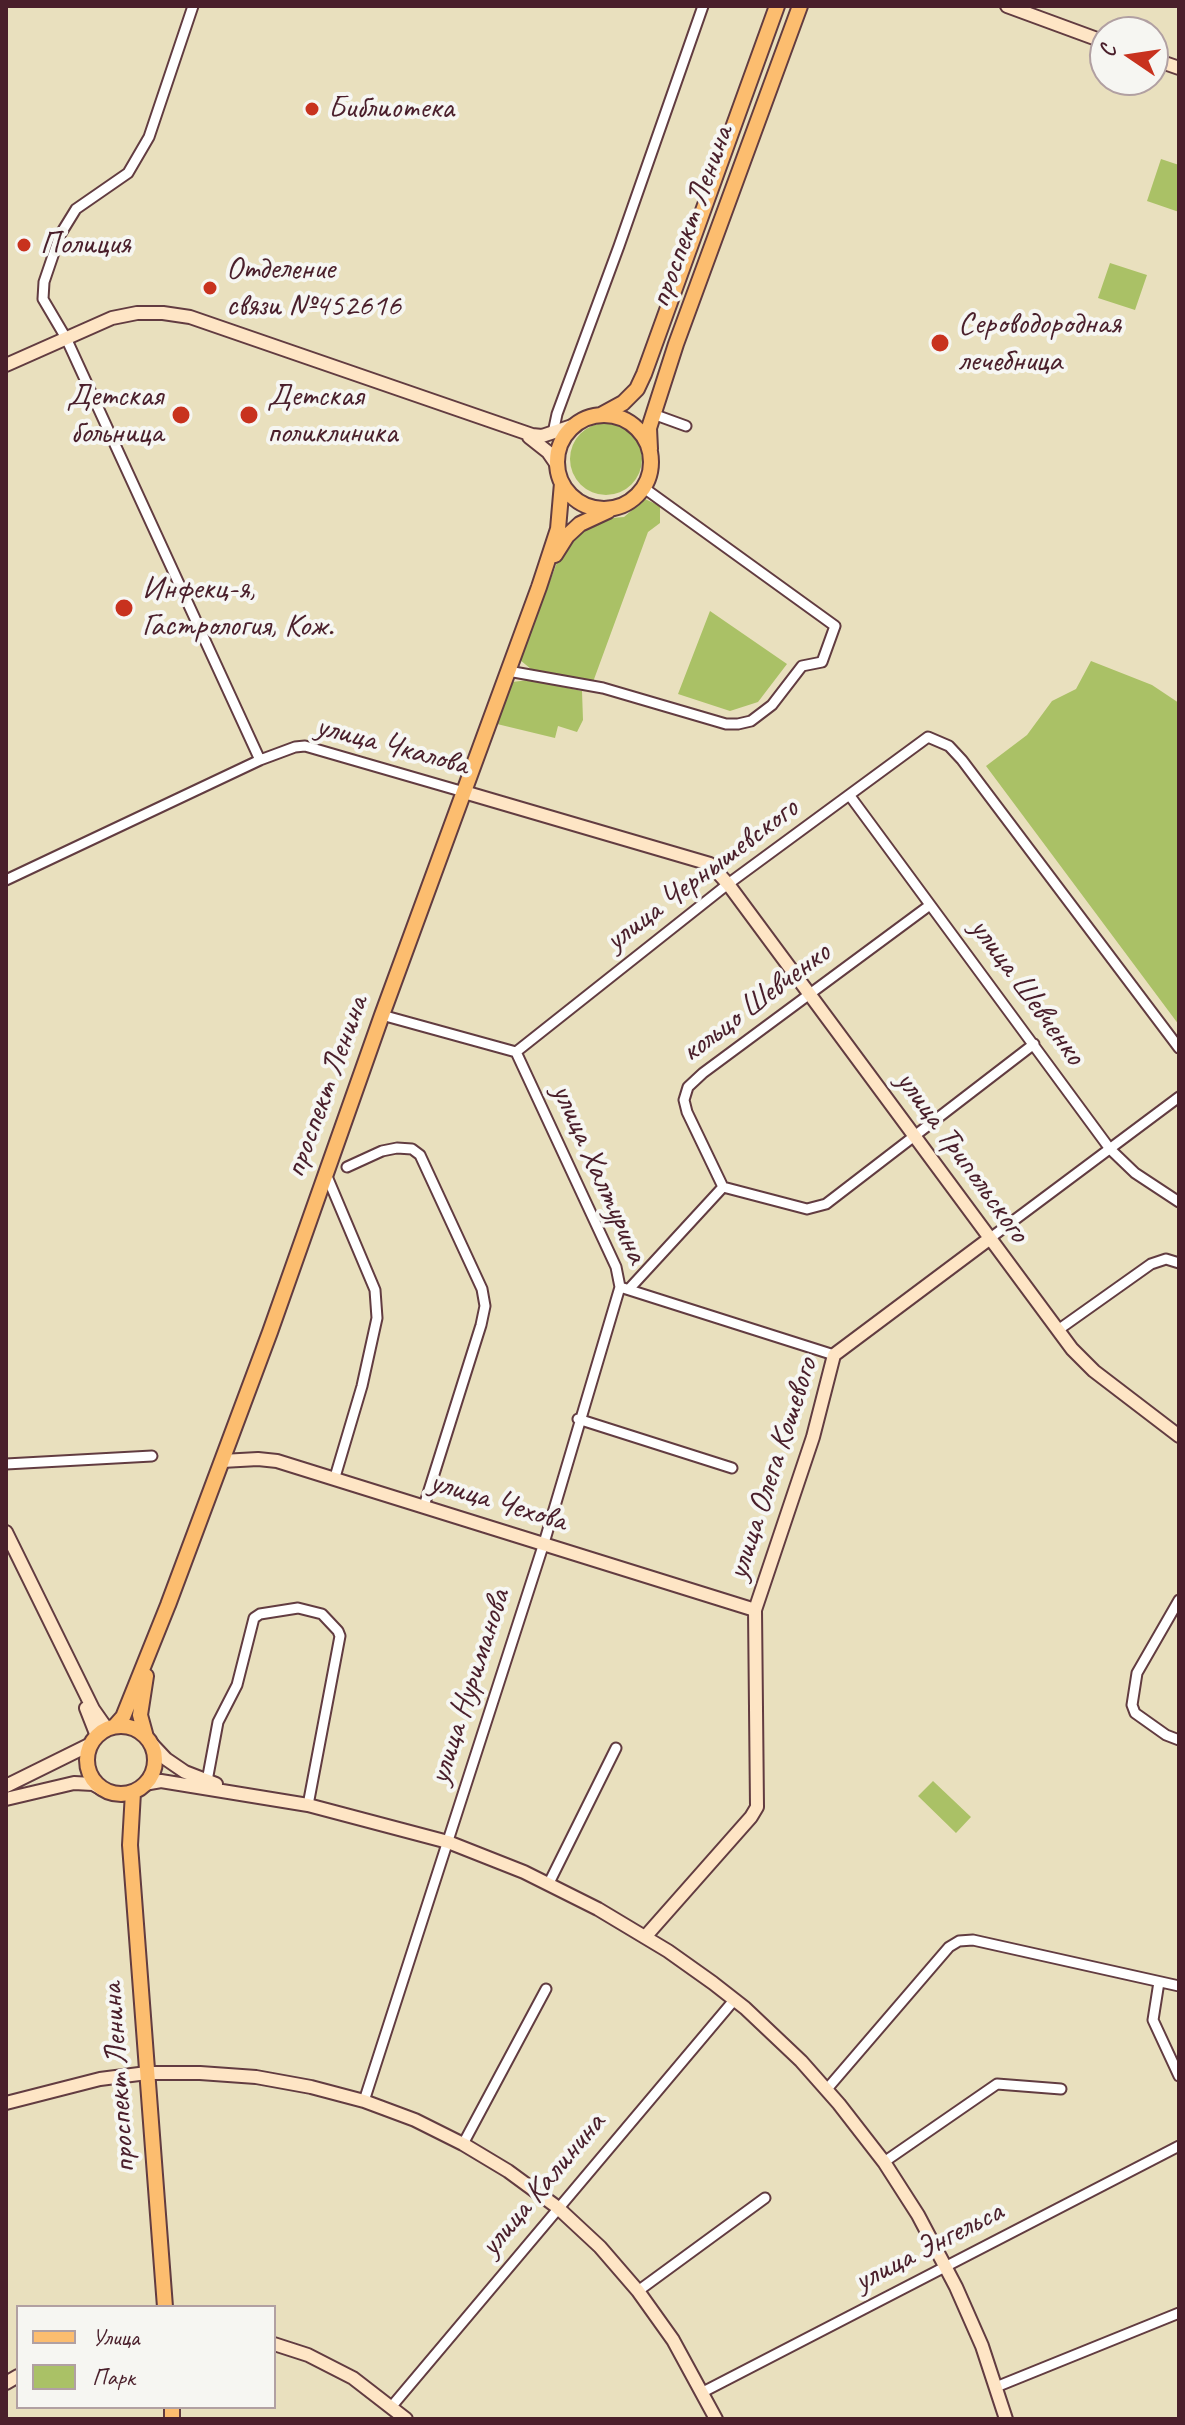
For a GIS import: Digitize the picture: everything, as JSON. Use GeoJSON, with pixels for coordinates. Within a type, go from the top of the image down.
{"type":"FeatureCollection","features":[{"type":"Feature","properties":{"kind":"main road","name":"проспект Ленина"},"geometry":{"type":"LineString","coordinates":[[601,415],[623,403],[637,389],[644,374],[777,6]]}},
{"type":"Feature","properties":{"kind":"main road","name":"проспект Ленина"},"geometry":{"type":"LineString","coordinates":[[650,449],[649,428],[653,414],[700,276],[800,6]]}},
{"type":"Feature","properties":{"kind":"main road"},"geometry":{"type":"LineString","coordinates":[[601,415],[614,416],[637,427],[650,449],[651,469],[644,488],[630,503],[611,510],[582,504],[567,492],[557,465],[561,444],[575,425],[601,415]]}},
{"type":"Feature","properties":{"kind":"main road","name":"проспект Ленина"},"geometry":{"type":"LineString","coordinates":[[102,1734],[123,1717],[222,1461],[539,587],[558,529],[562,483]]}},
{"type":"Feature","properties":{"kind":"main road","name":"проспект Ленина"},"geometry":{"type":"LineString","coordinates":[[539,587],[567,536],[580,524],[611,510]]}},
{"type":"Feature","properties":{"kind":"main road","name":"проспект Ленина"},"geometry":{"type":"LineString","coordinates":[[148,1740],[141,1727],[141,1702],[168,1605]]}},
{"type":"Feature","properties":{"kind":"main road"},"geometry":{"type":"LineString","coordinates":[[129,1727],[148,1740],[154,1765],[139,1788],[108,1791],[91,1776],[87,1760],[102,1734],[129,1727]]}},
{"type":"Feature","properties":{"kind":"main road","name":"проспект Ленина"},"geometry":{"type":"LineString","coordinates":[[130,1845],[139,1788]]}},
{"type":"Feature","properties":{"kind":"main road","name":"проспект Ленина"},"geometry":{"type":"LineString","coordinates":[[108,1791],[124,1814],[130,1845],[165,2305]]}},
{"type":"Feature","properties":{"kind":"street"},"geometry":{"type":"LineString","coordinates":[[193,6],[149,137],[128,173],[76,209],[60,235],[44,282],[43,299],[66,338],[260,760]]}},
{"type":"Feature","properties":{"kind":"street"},"geometry":{"type":"LineString","coordinates":[[553,433],[557,414],[703,6]]}},
{"type":"Feature","properties":{"kind":"street"},"geometry":{"type":"LineString","coordinates":[[1007,6],[1089,36]]}},
{"type":"Feature","properties":{"kind":"street"},"geometry":{"type":"LineString","coordinates":[[6,365],[112,318],[137,313],[163,313],[190,317],[512,429],[542,436],[575,425]]}},
{"type":"Feature","properties":{"kind":"street"},"geometry":{"type":"LineString","coordinates":[[653,414],[686,426]]}},
{"type":"Feature","properties":{"kind":"street"},"geometry":{"type":"LineString","coordinates":[[512,429],[540,444],[557,465]]}},
{"type":"Feature","properties":{"kind":"street"},"geometry":{"type":"LineString","coordinates":[[508,671],[603,688],[726,724],[738,724],[751,721],[772,705],[802,666],[822,662],[835,626],[644,488]]}},
{"type":"Feature","properties":{"kind":"street","name":"улица Чернышевского"},"geometry":{"type":"LineString","coordinates":[[516,1052],[728,884],[928,737],[942,741],[962,760],[1179,1048]]}},
{"type":"Feature","properties":{"kind":"street","name":"улица Чкалова"},"geometry":{"type":"LineString","coordinates":[[6,880],[260,760],[305,746],[710,864],[728,884]]}},
{"type":"Feature","properties":{"kind":"street","name":"улица Шевченко"},"geometry":{"type":"LineString","coordinates":[[850,796],[1110,1149],[1135,1173],[1179,1202]]}},
{"type":"Feature","properties":{"kind":"street","name":"улица Трипольского"},"geometry":{"type":"LineString","coordinates":[[728,884],[1058,1330],[1094,1371],[1179,1436]]}},
{"type":"Feature","properties":{"kind":"street","name":"кольцо Шевченко"},"geometry":{"type":"LineString","coordinates":[[723,1187],[687,1112],[684,1100],[688,1087],[930,905]]}},
{"type":"Feature","properties":{"kind":"street"},"geometry":{"type":"LineString","coordinates":[[389,1017],[516,1052]]}},
{"type":"Feature","properties":{"kind":"street"},"geometry":{"type":"LineString","coordinates":[[625,1287],[723,1187],[807,1209],[826,1204],[1034,1044]]}},
{"type":"Feature","properties":{"kind":"street","name":"улица Халтурина"},"geometry":{"type":"LineString","coordinates":[[516,1052],[625,1287],[834,1355]]}},
{"type":"Feature","properties":{"kind":"street","name":"улица Олега Кошевого"},"geometry":{"type":"LineString","coordinates":[[645,1937],[757,1807],[755,1610],[813,1437],[834,1355],[1179,1097]]}},
{"type":"Feature","properties":{"kind":"street"},"geometry":{"type":"LineString","coordinates":[[347,1167],[382,1151],[397,1148],[412,1149],[420,1155],[482,1289],[485,1306],[481,1325],[424,1506]]}},
{"type":"Feature","properties":{"kind":"street"},"geometry":{"type":"LineString","coordinates":[[326,1174],[375,1290],[377,1318],[362,1386],[335,1477]]}},
{"type":"Feature","properties":{"kind":"street"},"geometry":{"type":"LineString","coordinates":[[1058,1330],[1151,1264],[1166,1259],[1179,1263]]}},
{"type":"Feature","properties":{"kind":"street","name":"улица Нуриманова"},"geometry":{"type":"LineString","coordinates":[[364,2101],[544,1543],[578,1419],[625,1287]]}},
{"type":"Feature","properties":{"kind":"street"},"geometry":{"type":"LineString","coordinates":[[578,1419],[732,1468]]}},
{"type":"Feature","properties":{"kind":"street"},"geometry":{"type":"LineString","coordinates":[[6,1464],[152,1456]]}},
{"type":"Feature","properties":{"kind":"street","name":"улица Чехова"},"geometry":{"type":"LineString","coordinates":[[222,1461],[266,1459],[335,1477],[755,1610]]}},
{"type":"Feature","properties":{"kind":"street"},"geometry":{"type":"LineString","coordinates":[[6,1532],[93,1709],[102,1734],[6,1786]]}},
{"type":"Feature","properties":{"kind":"street"},"geometry":{"type":"LineString","coordinates":[[1179,1600],[1137,1673],[1132,1705],[1135,1713],[1166,1735],[1179,1740]]}},
{"type":"Feature","properties":{"kind":"street"},"geometry":{"type":"LineString","coordinates":[[207,1781],[218,1722],[237,1685],[254,1618],[260,1614],[291,1609],[322,1614],[340,1636],[308,1805]]}},
{"type":"Feature","properties":{"kind":"street"},"geometry":{"type":"LineString","coordinates":[[148,1740],[166,1759],[185,1772],[245,1795]]}},
{"type":"Feature","properties":{"kind":"street"},"geometry":{"type":"LineString","coordinates":[[549,1883],[616,1748]]}},
{"type":"Feature","properties":{"kind":"street"},"geometry":{"type":"LineString","coordinates":[[139,1788],[161,1781],[308,1805],[448,1842],[549,1883],[645,1937],[735,1999],[827,2089],[884,2162],[947,2268],[974,2326],[1006,2419]]}},
{"type":"Feature","properties":{"kind":"street"},"geometry":{"type":"LineString","coordinates":[[6,1799],[74,1783],[85,1783],[108,1791]]}},
{"type":"Feature","properties":{"kind":"street"},"geometry":{"type":"LineString","coordinates":[[827,2089],[949,1947],[959,1941],[973,1940],[1179,1986]]}},
{"type":"Feature","properties":{"kind":"street"},"geometry":{"type":"LineString","coordinates":[[1159,1982],[1153,2020],[1179,2076]]}},
{"type":"Feature","properties":{"kind":"street"},"geometry":{"type":"LineString","coordinates":[[463,2144],[546,1989]]}},
{"type":"Feature","properties":{"kind":"street","name":"улица Калинина"},"geometry":{"type":"LineString","coordinates":[[392,2406],[735,1999]]}},
{"type":"Feature","properties":{"kind":"street"},"geometry":{"type":"LineString","coordinates":[[6,2103],[77,2084],[147,2073],[200,2073],[256,2077],[311,2087],[364,2101],[415,2120],[508,2171],[557,2207],[600,2247],[638,2291],[673,2340],[716,2419]]}},
{"type":"Feature","properties":{"kind":"street"},"geometry":{"type":"LineString","coordinates":[[884,2162],[997,2084],[1061,2089]]}},
{"type":"Feature","properties":{"kind":"street","name":"улица Энгельса"},"geometry":{"type":"LineString","coordinates":[[703,2392],[1179,2146]]}},
{"type":"Feature","properties":{"kind":"street"},"geometry":{"type":"LineString","coordinates":[[638,2291],[765,2198]]}},
{"type":"Feature","properties":{"kind":"street"},"geometry":{"type":"LineString","coordinates":[[996,2387],[1179,2313]]}},
{"type":"Feature","properties":{"kind":"street"},"geometry":{"type":"LineString","coordinates":[[276,2345],[353,2378],[406,2419]]}},
{"type":"Feature","properties":{"kind":"green space"},"geometry":{"type":"Polygon","coordinates":[[[1161,159],[1179,165],[1179,212],[1147,201],[1161,159]]]}},
{"type":"Feature","properties":{"kind":"green space"},"geometry":{"type":"Polygon","coordinates":[[[1110,263],[1147,275],[1135,310],[1098,298],[1110,263]]]}},
{"type":"Feature","properties":{"kind":"green space"},"geometry":{"type":"Polygon","coordinates":[[[606,423],[632,433],[642,459],[632,485],[606,495],[580,485],[570,459],[580,433],[606,423]]]}},
{"type":"Feature","properties":{"kind":"green space"},"geometry":{"type":"Polygon","coordinates":[[[645,499],[660,506],[660,523],[648,532],[593,682],[531,669],[520,660],[561,552],[576,532],[599,519],[624,517],[645,499]]]}},
{"type":"Feature","properties":{"kind":"green space"},"geometry":{"type":"Polygon","coordinates":[[[710,611],[787,664],[758,702],[730,711],[678,694],[710,611]]]}},
{"type":"Feature","properties":{"kind":"green space"},"geometry":{"type":"Polygon","coordinates":[[[1091,661],[1152,685],[1179,703],[1179,1025],[986,766],[1027,735],[1052,701],[1076,689],[1091,661]]]}},
{"type":"Feature","properties":{"kind":"green space"},"geometry":{"type":"Polygon","coordinates":[[[529,680],[582,691],[583,720],[577,732],[558,726],[555,738],[497,724],[512,682],[529,680]]]}},
{"type":"Feature","properties":{"kind":"green space"},"geometry":{"type":"Polygon","coordinates":[[[933,1781],[971,1817],[956,1833],[918,1796],[933,1781]]]}},
{"type":"Feature","properties":{"kind":"place","name":"Библиотека"},"geometry":{"type":"Point","coordinates":[312,109]}},
{"type":"Feature","properties":{"kind":"place","name":"Полиция"},"geometry":{"type":"Point","coordinates":[24,245]}},
{"type":"Feature","properties":{"kind":"place","name":"Отделение связи №452616"},"geometry":{"type":"Point","coordinates":[210,288]}},
{"type":"Feature","properties":{"kind":"place","name":"Сероводородная лечебница"},"geometry":{"type":"Point","coordinates":[940,343]}},
{"type":"Feature","properties":{"kind":"place","name":"Детская больница"},"geometry":{"type":"Point","coordinates":[181,415]}},
{"type":"Feature","properties":{"kind":"place","name":"Детская поликлиника"},"geometry":{"type":"Point","coordinates":[249,415]}},
{"type":"Feature","properties":{"kind":"place","name":"Инфекц-я, Гастрология, Кож."},"geometry":{"type":"Point","coordinates":[124,608]}}]}
